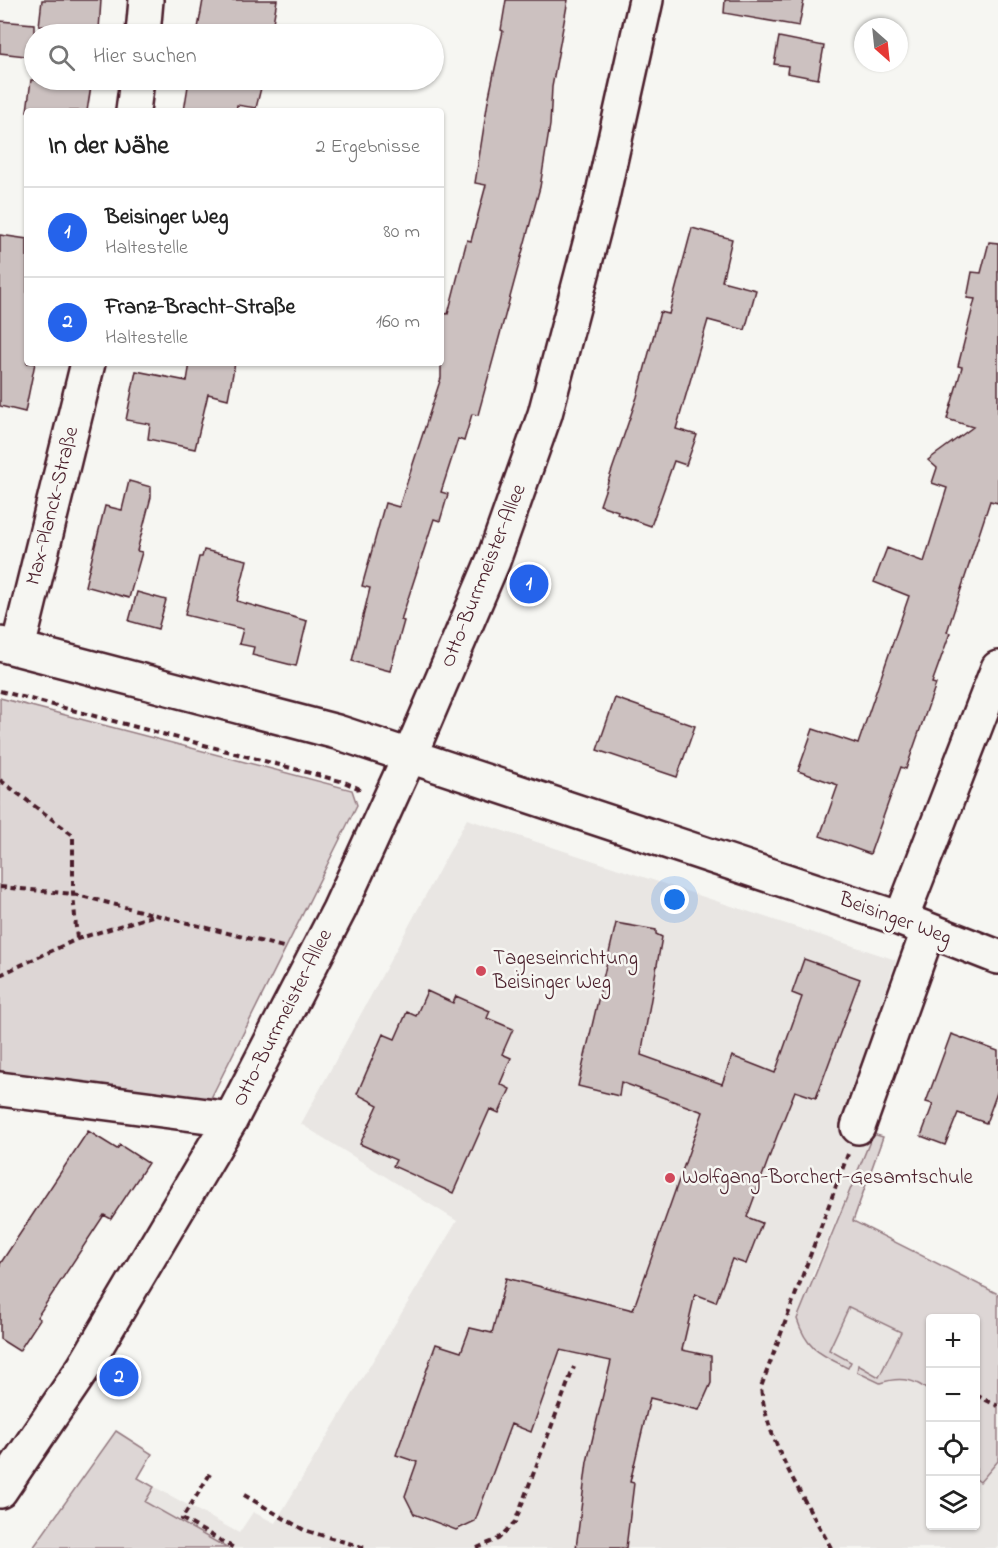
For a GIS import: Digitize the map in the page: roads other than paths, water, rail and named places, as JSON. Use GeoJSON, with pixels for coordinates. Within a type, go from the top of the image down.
{"type":"FeatureCollection","features":[{"type":"Feature","properties":{"kind":"street"},"geometry":{"type":"LineString","coordinates":[[144,24],[146,0]]}},
{"type":"Feature","properties":{"kind":"street","name":"Otto-Burrmeister-Allee"},"geometry":{"type":"LineString","coordinates":[[0,1491],[84,1367],[231,1119],[339,910],[410,755],[493,561],[545,414],[601,202],[646,0]]}},
{"type":"Feature","properties":{"kind":"street"},"geometry":{"type":"LineString","coordinates":[[133,108],[136,90]]}},
{"type":"Feature","properties":{"kind":"street","name":"Max-Planck-Straße"},"geometry":{"type":"LineString","coordinates":[[9,646],[87,366]]}},
{"type":"Feature","properties":{"kind":"street","name":"Beisinger Weg"},"geometry":{"type":"LineString","coordinates":[[9,646],[337,732],[914,925],[998,957]]}},
{"type":"Feature","properties":{"kind":"street"},"geometry":{"type":"LineString","coordinates":[[858,1127],[914,925],[998,668]]}},
{"type":"Feature","properties":{"kind":"street","name":"Otto-Burrmeister-Allee"},"geometry":{"type":"LineString","coordinates":[[0,1089],[231,1119]]}},
{"type":"Feature","properties":{"kind":"place","name":"Beisinger Weg"},"geometry":{"type":"Point","coordinates":[529,584]}},
{"type":"Feature","properties":{"kind":"place","name":"Tageseinrichtung Beisinger Weg"},"geometry":{"type":"Point","coordinates":[481,971]}},
{"type":"Feature","properties":{"kind":"place","name":"Wolfgang-Borchert-Gesamtschule"},"geometry":{"type":"Point","coordinates":[670,1178]}},
{"type":"Feature","properties":{"kind":"place","name":"Franz-Bracht-Straße"},"geometry":{"type":"Point","coordinates":[119,1377]}}]}
